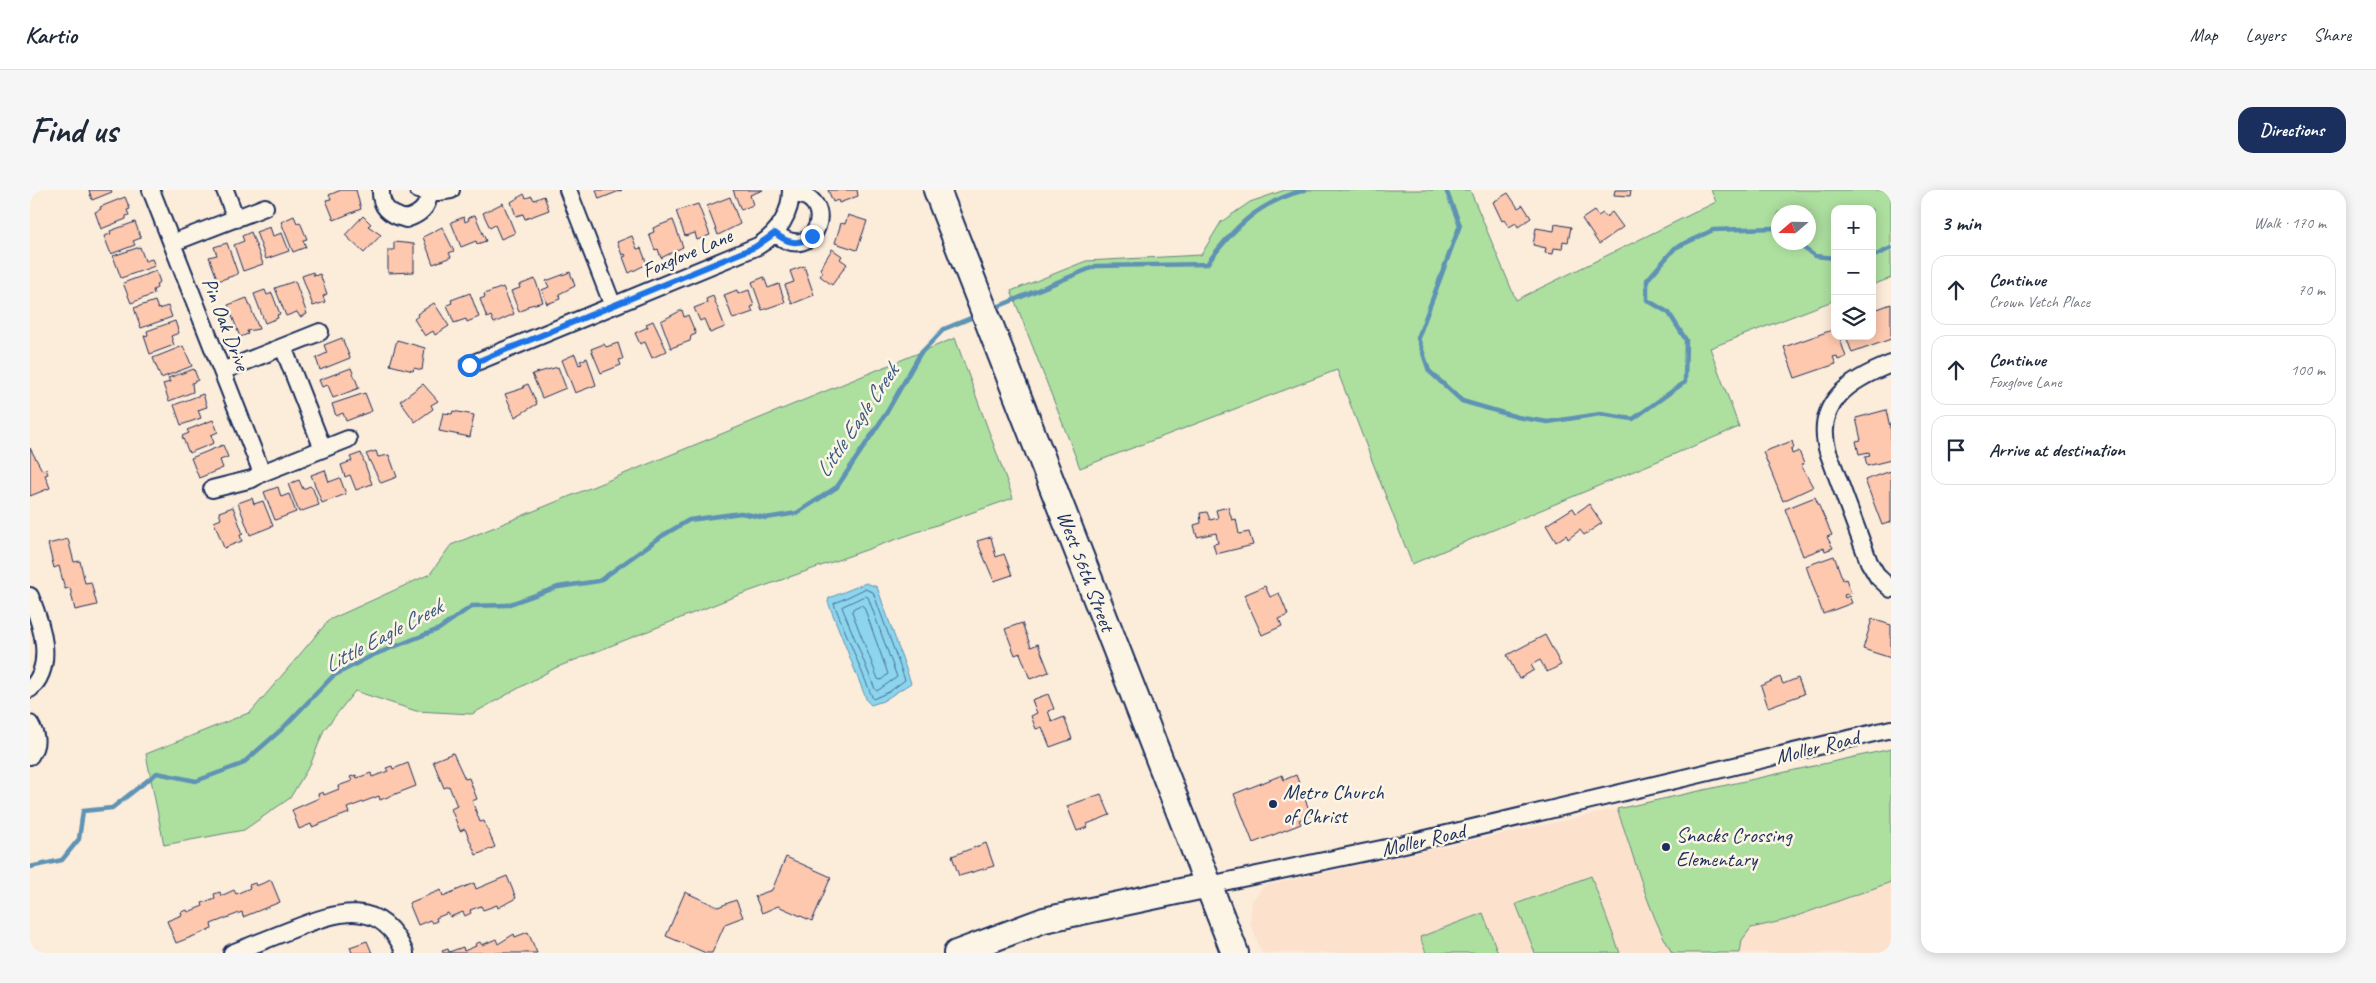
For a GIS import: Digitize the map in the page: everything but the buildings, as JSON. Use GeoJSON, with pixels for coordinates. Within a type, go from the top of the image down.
{"type":"FeatureCollection","features":[{"type":"Feature","properties":{"kind":"main road","name":"West 56th Street"},"geometry":{"type":"LineString","coordinates":[[937,190],[1235,953]]}},
{"type":"Feature","properties":{"kind":"street","name":"Pin Oak Drive"},"geometry":{"type":"LineString","coordinates":[[151,190],[262,473]]}},
{"type":"Feature","properties":{"kind":"street"},"geometry":{"type":"LineString","coordinates":[[225,190],[236,219]]}},
{"type":"Feature","properties":{"kind":"street"},"geometry":{"type":"LineString","coordinates":[[381,197],[390,214],[406,218],[422,211],[427,203],[423,191],[450,190]]}},
{"type":"Feature","properties":{"kind":"street"},"geometry":{"type":"LineString","coordinates":[[568,190],[613,306]]}},
{"type":"Feature","properties":{"kind":"street","name":"Foxglove Lane"},"geometry":{"type":"LineString","coordinates":[[469,365],[755,247],[775,233],[788,213],[791,192],[807,197],[815,206],[819,216],[815,231],[809,238],[794,243],[775,233]]}},
{"type":"Feature","properties":{"kind":"street"},"geometry":{"type":"LineString","coordinates":[[172,243],[266,207]]}},
{"type":"Feature","properties":{"kind":"street"},"geometry":{"type":"LineString","coordinates":[[222,371],[320,332]]}},
{"type":"Feature","properties":{"kind":"street"},"geometry":{"type":"LineString","coordinates":[[282,347],[323,449]]}},
{"type":"Feature","properties":{"kind":"street"},"geometry":{"type":"LineString","coordinates":[[1891,364],[1864,374],[1849,384],[1834,403],[1828,417],[1826,444],[1871,566],[1878,577],[1891,589]]}},
{"type":"Feature","properties":{"kind":"street"},"geometry":{"type":"LineString","coordinates":[[212,489],[252,479],[262,473],[348,439]]}},
{"type":"Feature","properties":{"kind":"street"},"geometry":{"type":"LineString","coordinates":[[30,596],[40,622],[44,648],[40,674],[30,689]]}},
{"type":"Feature","properties":{"kind":"street"},"geometry":{"type":"LineString","coordinates":[[30,724],[37,739],[36,748],[30,756]]}},
{"type":"Feature","properties":{"kind":"street","name":"Moller Road"},"geometry":{"type":"LineString","coordinates":[[956,953],[1044,920],[1426,840],[1891,729]]}},
{"type":"Feature","properties":{"kind":"street"},"geometry":{"type":"LineString","coordinates":[[232,953],[327,916],[344,912],[364,914],[383,924],[397,938],[405,953]]}},
{"type":"Feature","properties":{"kind":"shaded area","name":"Snacks Crossing Elementary"},"geometry":{"type":"Polygon","coordinates":[[[1891,749],[1891,953],[1262,953],[1250,922],[1252,901],[1264,886],[1891,749]]]}},
{"type":"Feature","properties":{"kind":"green space"},"geometry":{"type":"Polygon","coordinates":[[[1285,190],[1470,190],[1516,300],[1716,202],[1711,190],[1891,190],[1891,278],[1876,284],[1876,205],[1831,205],[1831,302],[1710,348],[1739,427],[1412,564],[1337,370],[1080,468],[1011,291],[1086,261],[1201,255],[1221,222],[1250,202],[1285,190]]]}},
{"type":"Feature","properties":{"kind":"green space"},"geometry":{"type":"Polygon","coordinates":[[[955,338],[1013,498],[736,596],[555,668],[472,714],[416,711],[355,691],[324,730],[311,763],[290,798],[244,830],[164,845],[146,754],[251,712],[329,620],[430,574],[451,545],[955,338]]]}},
{"type":"Feature","properties":{"kind":"green space"},"geometry":{"type":"Polygon","coordinates":[[[1891,749],[1891,882],[1786,920],[1751,928],[1742,940],[1740,953],[1672,953],[1648,900],[1617,809],[1891,749]]]}},
{"type":"Feature","properties":{"kind":"green space"},"geometry":{"type":"Polygon","coordinates":[[[1591,876],[1620,953],[1535,953],[1516,904],[1591,876]]]}},
{"type":"Feature","properties":{"kind":"green space"},"geometry":{"type":"Polygon","coordinates":[[[1483,913],[1498,953],[1426,953],[1420,937],[1483,913]]]}},
{"type":"Feature","properties":{"kind":"water"},"geometry":{"type":"Polygon","coordinates":[[[866,583],[877,587],[911,683],[883,701],[871,705],[867,701],[828,602],[829,598],[866,583]]]}},
{"type":"Feature","properties":{"kind":"waterway","name":"Little Eagle Creek"},"geometry":{"type":"LineString","coordinates":[[992,309],[1096,266],[1207,264],[1227,239],[1249,218],[1274,201],[1305,190]]}},
{"type":"Feature","properties":{"kind":"waterway","name":"Little Eagle Creek"},"geometry":{"type":"LineString","coordinates":[[1446,190],[1460,225],[1418,338],[1429,371],[1462,401],[1517,417],[1548,422],[1600,414],[1633,419],[1685,382],[1686,340],[1669,313],[1647,300],[1647,280],[1675,248],[1713,230],[1771,228]]}},
{"type":"Feature","properties":{"kind":"waterway","name":"Little Eagle Creek"},"geometry":{"type":"LineString","coordinates":[[1876,255],[1891,248]]}},
{"type":"Feature","properties":{"kind":"waterway","name":"Little Eagle Creek"},"geometry":{"type":"LineString","coordinates":[[1806,250],[1815,256],[1831,258]]}},
{"type":"Feature","properties":{"kind":"waterway","name":"Little Eagle Creek"},"geometry":{"type":"LineString","coordinates":[[30,867],[62,860],[79,839],[83,811],[112,808],[157,773],[196,781],[242,764],[282,729],[333,676],[371,656],[439,629],[472,606],[507,605],[558,587],[599,581],[662,536],[689,520],[741,513],[766,518],[797,513],[837,487],[887,412],[920,354],[944,329],[978,315]]}},
{"type":"Feature","properties":{"kind":"place","name":"Metro Church of Christ"},"geometry":{"type":"Point","coordinates":[1273,804]}},
{"type":"Feature","properties":{"kind":"place","name":"Snacks Crossing Elementary"},"geometry":{"type":"Point","coordinates":[1666,847]}},
{"type":"Feature","properties":{"kind":"route"},"geometry":{"type":"LineString","coordinates":[[469,365],[755,247],[772,237],[775,233],[779,237],[794,243],[812,236]]}}]}
